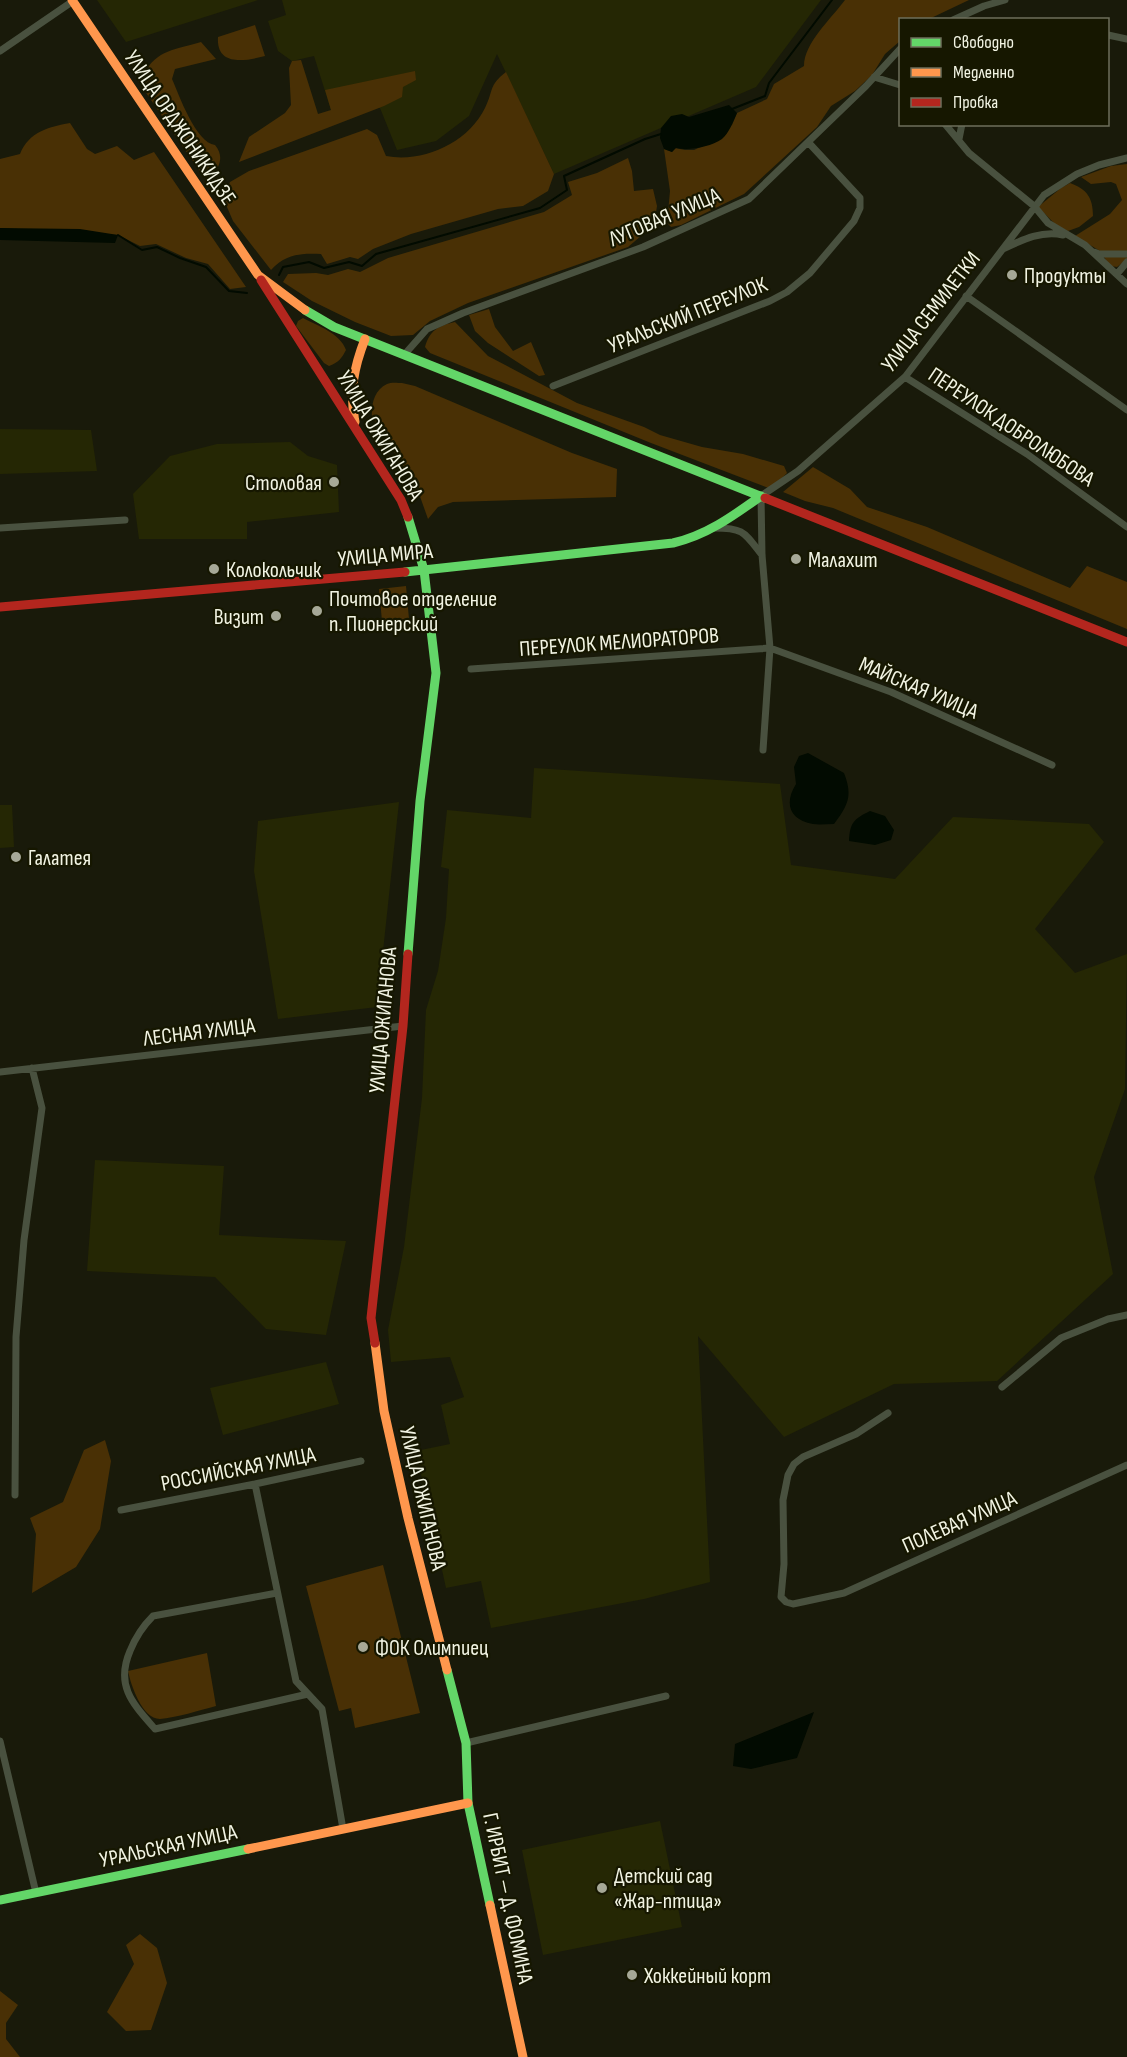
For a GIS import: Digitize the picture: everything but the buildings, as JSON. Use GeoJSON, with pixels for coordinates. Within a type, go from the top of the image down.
{"type":"FeatureCollection","features":[{"type":"Feature","properties":{"kind":"street"},"geometry":{"type":"LineString","coordinates":[[957,18],[984,6],[1005,0]]}},
{"type":"Feature","properties":{"kind":"street"},"geometry":{"type":"LineString","coordinates":[[0,51],[73,1]]}},
{"type":"Feature","properties":{"kind":"street","name":"УЛИЦА ОРДЖОНИКИДЗЕ"},"geometry":{"type":"LineString","coordinates":[[73,1],[258,275]]}},
{"type":"Feature","properties":{"kind":"street"},"geometry":{"type":"LineString","coordinates":[[1109,35],[1127,39]]}},
{"type":"Feature","properties":{"kind":"street","name":"ЛУГОВАЯ УЛИЦА"},"geometry":{"type":"LineString","coordinates":[[404,355],[427,329],[463,313],[643,247],[749,199],[899,51]]}},
{"type":"Feature","properties":{"kind":"street"},"geometry":{"type":"LineString","coordinates":[[874,77],[899,85]]}},
{"type":"Feature","properties":{"kind":"street"},"geometry":{"type":"LineString","coordinates":[[947,126],[969,153],[1034,206],[1048,223],[1091,251],[1127,284]]}},
{"type":"Feature","properties":{"kind":"street"},"geometry":{"type":"LineString","coordinates":[[959,139],[962,126]]}},
{"type":"Feature","properties":{"kind":"street","name":"УРАЛЬСКИЙ ПЕРЕУЛОК"},"geometry":{"type":"LineString","coordinates":[[553,386],[771,301],[788,292],[810,273],[854,221],[860,208],[860,198],[808,142]]}},
{"type":"Feature","properties":{"kind":"street","name":"УЛИЦА СЕМИЛЕТКИ"},"geometry":{"type":"LineString","coordinates":[[761,496],[798,471],[905,377],[1034,206],[1056,186],[1077,174],[1099,165],[1127,158]]}},
{"type":"Feature","properties":{"kind":"street"},"geometry":{"type":"LineString","coordinates":[[1001,250],[1029,237],[1055,233],[1070,236]]}},
{"type":"Feature","properties":{"kind":"street"},"geometry":{"type":"LineString","coordinates":[[1091,251],[1099,254],[1127,254]]}},
{"type":"Feature","properties":{"kind":"street"},"geometry":{"type":"LineString","coordinates":[[1117,274],[1127,262]]}},
{"type":"Feature","properties":{"kind":"street"},"geometry":{"type":"LineString","coordinates":[[258,275],[314,316],[365,339],[1127,642]]}},
{"type":"Feature","properties":{"kind":"street","name":"УЛИЦА ОЖИГАНОВА"},"geometry":{"type":"LineString","coordinates":[[258,275],[401,500],[417,539],[424,570],[436,673],[420,801],[403,1026],[371,1318],[384,1410],[408,1518],[466,1743],[468,1803]]}},
{"type":"Feature","properties":{"kind":"street"},"geometry":{"type":"LineString","coordinates":[[966,296],[1127,410]]}},
{"type":"Feature","properties":{"kind":"street"},"geometry":{"type":"LineString","coordinates":[[357,430],[351,407],[351,383],[356,360],[365,339]]}},
{"type":"Feature","properties":{"kind":"street","name":"ПЕРЕУЛОК ДОБРОЛЮБОВА"},"geometry":{"type":"LineString","coordinates":[[905,377],[1026,454],[1127,526]]}},
{"type":"Feature","properties":{"kind":"street"},"geometry":{"type":"LineString","coordinates":[[761,496],[762,555],[770,648],[763,750]]}},
{"type":"Feature","properties":{"kind":"street","name":"УЛИЦА МИРА"},"geometry":{"type":"LineString","coordinates":[[0,607],[424,570],[657,546],[687,540],[714,528],[761,496]]}},
{"type":"Feature","properties":{"kind":"street"},"geometry":{"type":"LineString","coordinates":[[0,528],[125,520]]}},
{"type":"Feature","properties":{"kind":"street"},"geometry":{"type":"LineString","coordinates":[[714,528],[734,528],[747,534],[762,555]]}},
{"type":"Feature","properties":{"kind":"street","name":"ПЕРЕУЛОК МЕЛИОРАТОРОВ"},"geometry":{"type":"LineString","coordinates":[[471,669],[770,648]]}},
{"type":"Feature","properties":{"kind":"street","name":"МАЙСКАЯ УЛИЦА"},"geometry":{"type":"LineString","coordinates":[[770,648],[891,692],[1052,765]]}},
{"type":"Feature","properties":{"kind":"street","name":"ЛЕСНАЯ УЛИЦА"},"geometry":{"type":"LineString","coordinates":[[0,1072],[403,1026]]}},
{"type":"Feature","properties":{"kind":"street"},"geometry":{"type":"LineString","coordinates":[[15,1496],[15,1337],[24,1240],[42,1108],[32,1068]]}},
{"type":"Feature","properties":{"kind":"street"},"geometry":{"type":"LineString","coordinates":[[1002,1387],[1061,1338],[1108,1318],[1127,1315]]}},
{"type":"Feature","properties":{"kind":"street","name":"ПОЛЕВАЯ УЛИЦА"},"geometry":{"type":"LineString","coordinates":[[888,1413],[856,1434],[803,1457],[794,1464],[788,1475],[783,1500],[782,1597],[786,1602],[804,1603],[844,1593],[1127,1465]]}},
{"type":"Feature","properties":{"kind":"street","name":"РОССИЙСКАЯ УЛИЦА"},"geometry":{"type":"LineString","coordinates":[[121,1510],[255,1485],[362,1461]]}},
{"type":"Feature","properties":{"kind":"street"},"geometry":{"type":"LineString","coordinates":[[255,1485],[296,1681],[322,1709],[343,1829]]}},
{"type":"Feature","properties":{"kind":"street"},"geometry":{"type":"LineString","coordinates":[[278,1593],[153,1616],[141,1628],[126,1660],[123,1676],[136,1708],[155,1729],[308,1694]]}},
{"type":"Feature","properties":{"kind":"street"},"geometry":{"type":"LineString","coordinates":[[466,1743],[666,1696]]}},
{"type":"Feature","properties":{"kind":"street"},"geometry":{"type":"LineString","coordinates":[[0,1741],[36,1893]]}},
{"type":"Feature","properties":{"kind":"street","name":"УРАЛЬСКАЯ УЛИЦА"},"geometry":{"type":"LineString","coordinates":[[0,1900],[468,1803]]}},
{"type":"Feature","properties":{"kind":"street","name":"Г. ИРБИТ — Д. ФОМИНА"},"geometry":{"type":"LineString","coordinates":[[468,1803],[523,2057]]}},
{"type":"Feature","properties":{"kind":"shaded area"},"geometry":{"type":"Polygon","coordinates":[[[97,0],[258,0],[126,42],[97,0]]]}},
{"type":"Feature","properties":{"kind":"shaded area"},"geometry":{"type":"Polygon","coordinates":[[[282,0],[821,0],[756,87],[554,174],[497,54],[469,116],[436,141],[397,150],[380,108],[331,110],[314,56],[292,61],[278,51],[268,21],[286,15],[282,0]]]}},
{"type":"Feature","properties":{"kind":"shaded area"},"geometry":{"type":"Polygon","coordinates":[[[845,0],[969,0],[931,18],[899,18],[899,42],[885,54],[872,75],[855,91],[831,106],[817,127],[744,194],[681,225],[671,227],[667,223],[670,191],[664,149],[672,152],[675,148],[694,150],[705,145],[732,125],[737,113],[767,99],[774,84],[804,66],[808,49],[845,0]]]}},
{"type":"Feature","properties":{"kind":"shaded area"},"geometry":{"type":"Polygon","coordinates":[[[255,25],[265,56],[234,60],[222,53],[218,37],[255,25]]]}},
{"type":"Feature","properties":{"kind":"shaded area"},"geometry":{"type":"Polygon","coordinates":[[[201,42],[216,59],[175,69],[172,79],[195,127],[201,136],[215,145],[219,153],[219,164],[213,176],[201,173],[138,81],[152,63],[164,53],[201,42]]]}},
{"type":"Feature","properties":{"kind":"shaded area"},"geometry":{"type":"Polygon","coordinates":[[[301,60],[318,114],[331,110],[325,90],[415,71],[416,80],[403,87],[402,97],[384,106],[239,162],[249,137],[285,113],[291,105],[289,68],[292,61],[301,60]]]}},
{"type":"Feature","properties":{"kind":"shaded area"},"geometry":{"type":"Polygon","coordinates":[[[506,72],[554,174],[548,191],[523,206],[498,209],[411,234],[373,249],[358,259],[350,257],[327,264],[321,254],[301,254],[282,261],[271,270],[233,221],[224,200],[230,182],[249,171],[367,129],[377,135],[386,156],[415,156],[443,148],[468,131],[485,108],[494,85],[506,72]]]}},
{"type":"Feature","properties":{"kind":"shaded area"},"geometry":{"type":"Polygon","coordinates":[[[729,105],[737,113],[729,131],[722,139],[699,148],[676,148],[672,152],[664,149],[660,138],[661,128],[671,116],[682,114],[689,117],[729,105]]]}},
{"type":"Feature","properties":{"kind":"shaded area"},"geometry":{"type":"Polygon","coordinates":[[[70,123],[87,149],[95,154],[117,146],[134,160],[154,152],[246,287],[230,289],[208,264],[186,258],[156,244],[140,246],[118,235],[0,228],[0,159],[20,154],[29,140],[40,132],[70,123]]]}},
{"type":"Feature","properties":{"kind":"shaded area"},"geometry":{"type":"Polygon","coordinates":[[[628,158],[634,191],[653,189],[657,206],[654,225],[628,247],[468,303],[430,321],[413,335],[391,336],[355,322],[312,301],[283,282],[288,274],[328,275],[348,269],[360,272],[388,258],[544,212],[572,195],[568,182],[597,173],[628,158]]]}},
{"type":"Feature","properties":{"kind":"shaded area"},"geometry":{"type":"Polygon","coordinates":[[[1127,164],[1127,259],[1117,267],[1110,266],[1100,251],[1075,236],[1110,214],[1122,200],[1116,184],[1111,182],[1091,184],[1081,177],[1111,166],[1127,164]]]}},
{"type":"Feature","properties":{"kind":"shaded area"},"geometry":{"type":"Polygon","coordinates":[[[1070,183],[1081,188],[1088,195],[1092,204],[1093,216],[1079,227],[1068,231],[1056,225],[1038,207],[1070,183]]]}},
{"type":"Feature","properties":{"kind":"shaded area"},"geometry":{"type":"Polygon","coordinates":[[[0,228],[80,229],[118,235],[115,243],[0,240],[0,228]]]}},
{"type":"Feature","properties":{"kind":"shaded area"},"geometry":{"type":"Polygon","coordinates":[[[489,309],[495,327],[513,351],[531,342],[545,375],[539,376],[488,343],[475,331],[469,315],[489,309]]]}},
{"type":"Feature","properties":{"kind":"shaded area"},"geometry":{"type":"Polygon","coordinates":[[[303,318],[328,331],[343,344],[346,350],[337,362],[329,366],[324,363],[296,326],[303,318]]]}},
{"type":"Feature","properties":{"kind":"shaded area"},"geometry":{"type":"Polygon","coordinates":[[[455,322],[488,356],[577,403],[660,435],[784,466],[787,473],[771,489],[430,353],[425,347],[432,333],[439,327],[455,322]]]}},
{"type":"Feature","properties":{"kind":"shaded area"},"geometry":{"type":"Polygon","coordinates":[[[389,383],[415,386],[572,453],[617,469],[616,497],[453,502],[438,507],[428,519],[417,488],[372,417],[373,403],[379,390],[389,383]]]}},
{"type":"Feature","properties":{"kind":"shaded area"},"geometry":{"type":"Polygon","coordinates":[[[0,429],[91,430],[97,471],[0,474],[0,429]]]}},
{"type":"Feature","properties":{"kind":"shaded area"},"geometry":{"type":"Polygon","coordinates":[[[290,442],[308,456],[337,465],[339,512],[247,522],[247,539],[139,539],[133,494],[170,456],[217,444],[290,442]]]}},
{"type":"Feature","properties":{"kind":"shaded area"},"geometry":{"type":"Polygon","coordinates":[[[813,467],[850,489],[867,507],[927,527],[1070,588],[1087,566],[1127,582],[1127,629],[833,508],[805,501],[783,492],[813,467]]]}},
{"type":"Feature","properties":{"kind":"shaded area"},"geometry":{"type":"Polygon","coordinates":[[[406,586],[409,619],[382,621],[379,589],[406,586]]]}},
{"type":"Feature","properties":{"kind":"shaded area"},"geometry":{"type":"Polygon","coordinates":[[[808,753],[844,773],[847,781],[848,800],[834,824],[805,822],[794,815],[791,810],[790,798],[796,784],[794,767],[799,756],[808,753]]]}},
{"type":"Feature","properties":{"kind":"shaded area"},"geometry":{"type":"Polygon","coordinates":[[[534,768],[780,784],[791,865],[895,879],[953,817],[1089,824],[1104,842],[1035,929],[1075,973],[1127,954],[1125,1089],[1094,1177],[1113,1274],[997,1381],[894,1384],[784,1437],[698,1336],[710,1582],[644,1599],[491,1628],[481,1581],[446,1588],[416,1451],[450,1444],[441,1405],[464,1397],[450,1357],[391,1362],[388,1330],[404,1247],[422,1098],[426,1010],[438,971],[446,918],[449,869],[441,867],[447,810],[531,818],[534,768]]]}},
{"type":"Feature","properties":{"kind":"shaded area"},"geometry":{"type":"Polygon","coordinates":[[[399,802],[377,1007],[278,1019],[254,871],[258,821],[399,802]]]}},
{"type":"Feature","properties":{"kind":"shaded area"},"geometry":{"type":"Polygon","coordinates":[[[0,805],[12,805],[14,847],[0,848],[0,805]]]}},
{"type":"Feature","properties":{"kind":"shaded area"},"geometry":{"type":"Polygon","coordinates":[[[870,811],[885,816],[894,830],[891,840],[875,845],[849,841],[850,829],[854,822],[870,811]]]}},
{"type":"Feature","properties":{"kind":"shaded area"},"geometry":{"type":"Polygon","coordinates":[[[95,1160],[224,1166],[219,1235],[346,1241],[326,1335],[266,1329],[215,1277],[87,1271],[95,1160]]]}},
{"type":"Feature","properties":{"kind":"shaded area"},"geometry":{"type":"Polygon","coordinates":[[[326,1362],[339,1404],[223,1435],[210,1388],[326,1362]]]}},
{"type":"Feature","properties":{"kind":"shaded area"},"geometry":{"type":"Polygon","coordinates":[[[105,1440],[111,1461],[100,1529],[76,1567],[32,1593],[36,1534],[30,1518],[63,1502],[84,1450],[105,1440]]]}},
{"type":"Feature","properties":{"kind":"shaded area","name":"ФОК Олимпиец"},"geometry":{"type":"Polygon","coordinates":[[[383,1565],[420,1713],[355,1728],[351,1708],[339,1711],[306,1586],[383,1565]]]}},
{"type":"Feature","properties":{"kind":"shaded area"},"geometry":{"type":"Polygon","coordinates":[[[207,1653],[216,1706],[160,1719],[154,1718],[143,1708],[128,1671],[207,1653]]]}},
{"type":"Feature","properties":{"kind":"shaded area"},"geometry":{"type":"Polygon","coordinates":[[[814,1712],[797,1758],[751,1769],[733,1766],[735,1744],[814,1712]]]}},
{"type":"Feature","properties":{"kind":"shaded area","name":"Детский сад «Жар-птица»"},"geometry":{"type":"Polygon","coordinates":[[[660,1821],[682,1927],[543,1955],[522,1850],[660,1821]]]}},
{"type":"Feature","properties":{"kind":"shaded area"},"geometry":{"type":"Polygon","coordinates":[[[140,1934],[157,1948],[167,1983],[151,2030],[126,2031],[107,2012],[134,1964],[126,1945],[140,1934]]]}},
{"type":"Feature","properties":{"kind":"shaded area"},"geometry":{"type":"Polygon","coordinates":[[[0,1991],[18,2005],[6,2023],[6,2039],[20,2057],[0,2057],[0,1991]]]}},
{"type":"Feature","properties":{"kind":"waterway"},"geometry":{"type":"LineString","coordinates":[[732,109],[765,96],[769,83],[832,0]]}},
{"type":"Feature","properties":{"kind":"waterway"},"geometry":{"type":"LineString","coordinates":[[279,275],[283,267],[309,262],[324,268],[349,262],[362,266],[376,254],[540,208],[567,190],[564,176],[661,134]]}},
{"type":"Feature","properties":{"kind":"waterway"},"geometry":{"type":"LineString","coordinates":[[118,235],[142,250],[157,247],[206,267],[229,291],[247,293]]}},
{"type":"Feature","properties":{"kind":"traffic: fast"},"geometry":{"type":"LineString","coordinates":[[305,310],[334,327],[765,498]]}},
{"type":"Feature","properties":{"kind":"traffic: fast"},"geometry":{"type":"LineString","coordinates":[[405,572],[673,543],[708,530],[761,496]]}},
{"type":"Feature","properties":{"kind":"traffic: fast"},"geometry":{"type":"LineString","coordinates":[[408,517],[424,570],[436,673],[420,801],[408,954]]}},
{"type":"Feature","properties":{"kind":"traffic: fast"},"geometry":{"type":"LineString","coordinates":[[447,1670],[466,1743],[468,1803],[490,1905]]}},
{"type":"Feature","properties":{"kind":"traffic: fast"},"geometry":{"type":"LineString","coordinates":[[0,1900],[248,1849]]}},
{"type":"Feature","properties":{"kind":"traffic: slow"},"geometry":{"type":"LineString","coordinates":[[72,0],[258,275],[305,310]]}},
{"type":"Feature","properties":{"kind":"traffic: slow"},"geometry":{"type":"LineString","coordinates":[[355,422],[352,400],[354,380],[365,339]]}},
{"type":"Feature","properties":{"kind":"traffic: slow"},"geometry":{"type":"LineString","coordinates":[[375,1343],[384,1411],[408,1518],[447,1670]]}},
{"type":"Feature","properties":{"kind":"traffic: slow"},"geometry":{"type":"LineString","coordinates":[[248,1849],[468,1803]]}},
{"type":"Feature","properties":{"kind":"traffic: slow"},"geometry":{"type":"LineString","coordinates":[[490,1905],[523,2057]]}},
{"type":"Feature","properties":{"kind":"traffic: jam"},"geometry":{"type":"LineString","coordinates":[[261,280],[401,500],[408,517]]}},
{"type":"Feature","properties":{"kind":"traffic: jam"},"geometry":{"type":"LineString","coordinates":[[765,498],[1127,642]]}},
{"type":"Feature","properties":{"kind":"traffic: jam"},"geometry":{"type":"LineString","coordinates":[[0,607],[405,572]]}},
{"type":"Feature","properties":{"kind":"traffic: jam"},"geometry":{"type":"LineString","coordinates":[[375,1343],[371,1318],[403,1026],[408,954]]}},
{"type":"Feature","properties":{"kind":"place","name":"Продукты"},"geometry":{"type":"Point","coordinates":[1012,275]}},
{"type":"Feature","properties":{"kind":"place","name":"Столовая"},"geometry":{"type":"Point","coordinates":[334,482]}},
{"type":"Feature","properties":{"kind":"place","name":"Малахит"},"geometry":{"type":"Point","coordinates":[796,559]}},
{"type":"Feature","properties":{"kind":"place","name":"Колокольчик"},"geometry":{"type":"Point","coordinates":[214,569]}},
{"type":"Feature","properties":{"kind":"place","name":"Почтовое отделение п. Пионерский"},"geometry":{"type":"Point","coordinates":[317,611]}},
{"type":"Feature","properties":{"kind":"place","name":"Визит"},"geometry":{"type":"Point","coordinates":[276,616]}},
{"type":"Feature","properties":{"kind":"place","name":"Галатея"},"geometry":{"type":"Point","coordinates":[16,857]}},
{"type":"Feature","properties":{"kind":"place","name":"ФОК Олимпиец"},"geometry":{"type":"Point","coordinates":[363,1647]}},
{"type":"Feature","properties":{"kind":"place","name":"Детский сад «Жар-птица»"},"geometry":{"type":"Point","coordinates":[602,1888]}},
{"type":"Feature","properties":{"kind":"place","name":"Хоккейный корт"},"geometry":{"type":"Point","coordinates":[632,1975]}}]}
